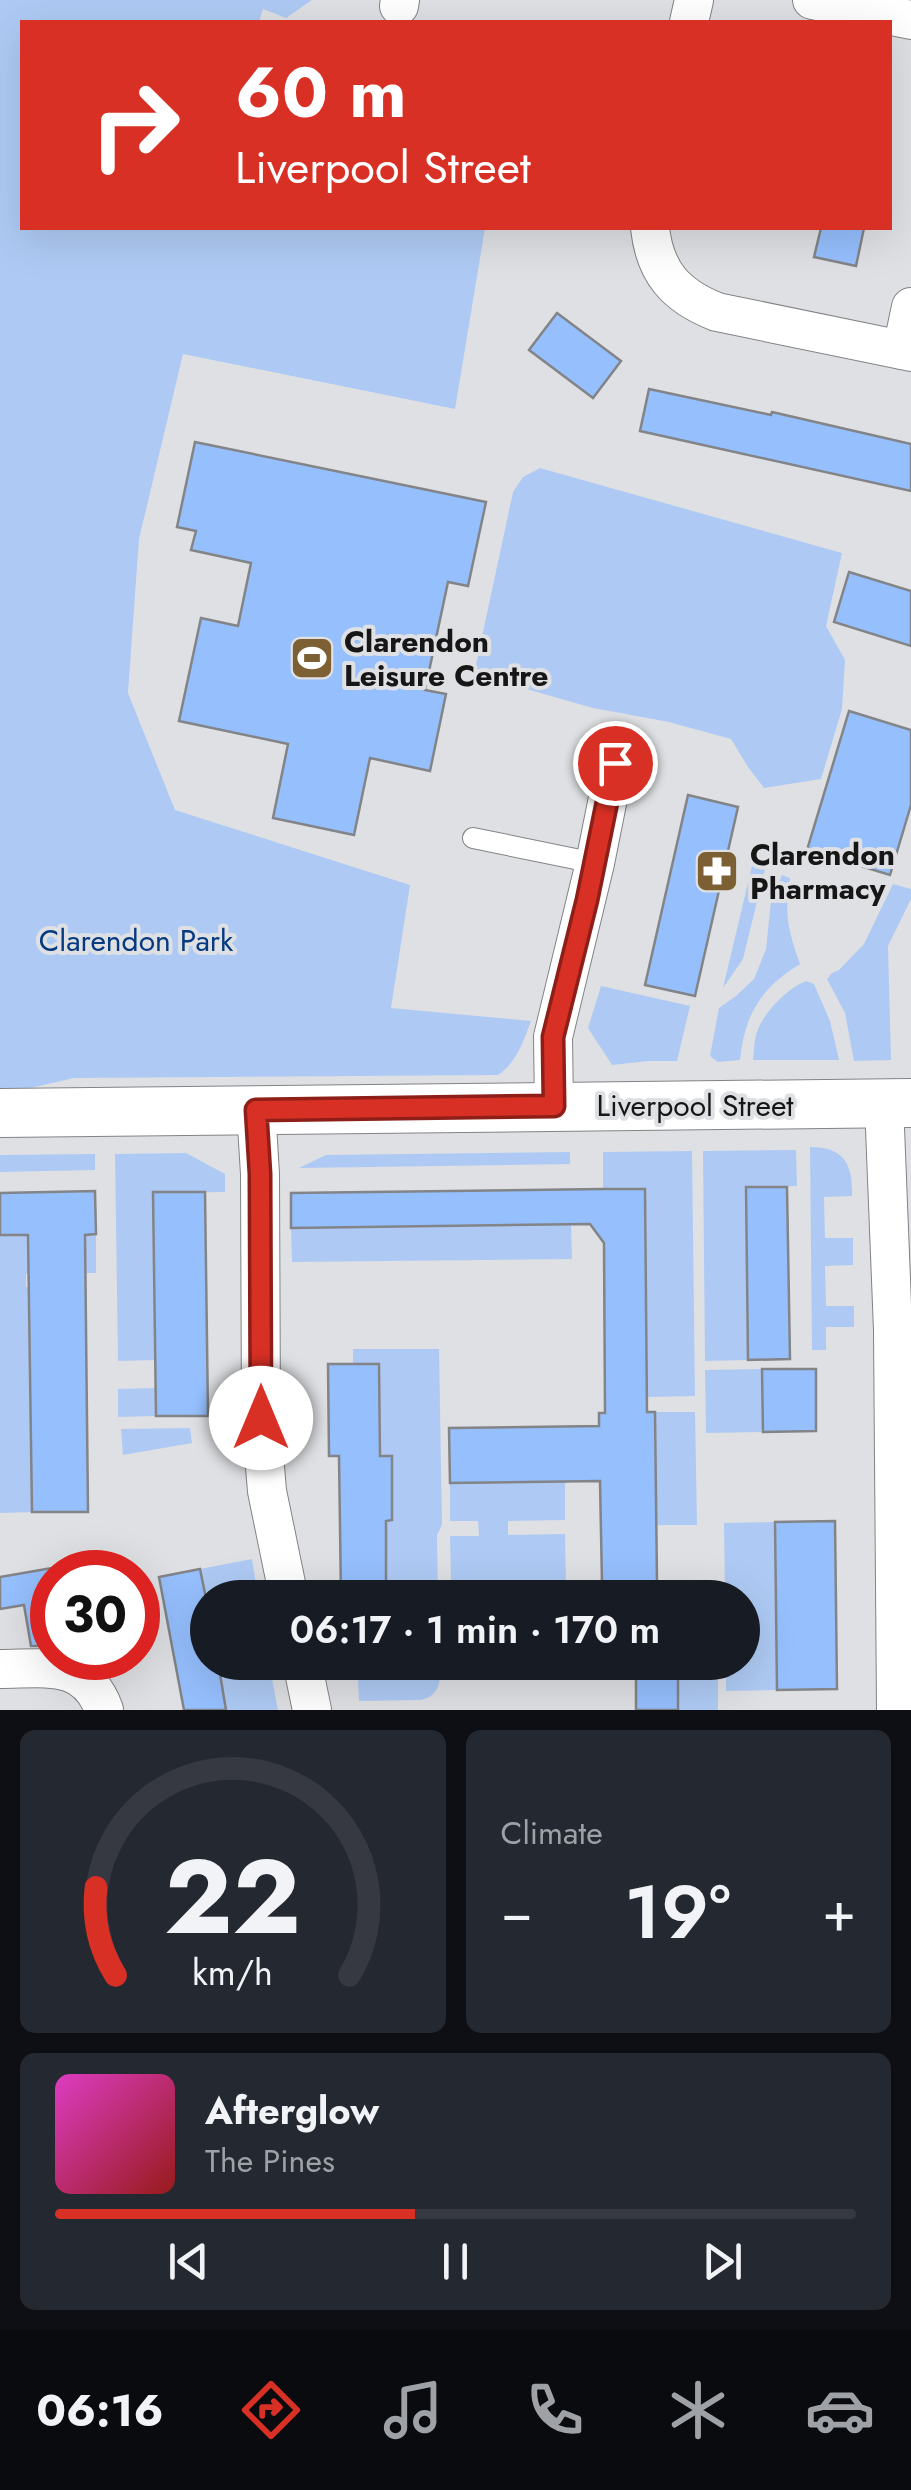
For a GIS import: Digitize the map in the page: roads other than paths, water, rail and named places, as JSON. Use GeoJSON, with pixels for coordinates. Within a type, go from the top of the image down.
{"type":"FeatureCollection","features":[{"type":"Feature","properties":{"kind":"street"},"geometry":{"type":"LineString","coordinates":[[812,0],[911,20]]}},
{"type":"Feature","properties":{"kind":"street"},"geometry":{"type":"LineString","coordinates":[[650,230],[658,262],[680,294],[716,312],[906,351],[911,307]]}},
{"type":"Feature","properties":{"kind":"street"},"geometry":{"type":"LineString","coordinates":[[554,1106],[553,1037],[615,763]]}},
{"type":"Feature","properties":{"kind":"street"},"geometry":{"type":"LineString","coordinates":[[896,1710],[893,1330],[897,1103]]}},
{"type":"Feature","properties":{"kind":"street","name":"Liverpool Street"},"geometry":{"type":"LineString","coordinates":[[0,1113],[897,1103]]}},
{"type":"Feature","properties":{"kind":"street"},"geometry":{"type":"LineString","coordinates":[[256,1110],[261,1418],[267,1491],[284,1580]]}},
{"type":"Feature","properties":{"kind":"street"},"geometry":{"type":"LineString","coordinates":[[0,1670],[62,1670],[77,1674],[98,1692],[104,1710]]}},
{"type":"Feature","properties":{"kind":"street"},"geometry":{"type":"LineString","coordinates":[[306,1680],[312,1710]]}},
{"type":"Feature","properties":{"kind":"lane"},"geometry":{"type":"LineString","coordinates":[[472,838],[595,863]]}},
{"type":"Feature","properties":{"kind":"place","name":"Clarendon Leisure Centre"},"geometry":{"type":"Point","coordinates":[312,658]}},
{"type":"Feature","properties":{"kind":"place","name":"Clarendon Pharmacy"},"geometry":{"type":"Point","coordinates":[717,871]}},
{"type":"Feature","properties":{"kind":"park label","name":"Clarendon Park"},"geometry":{"type":"Point","coordinates":[136,940]}}]}
